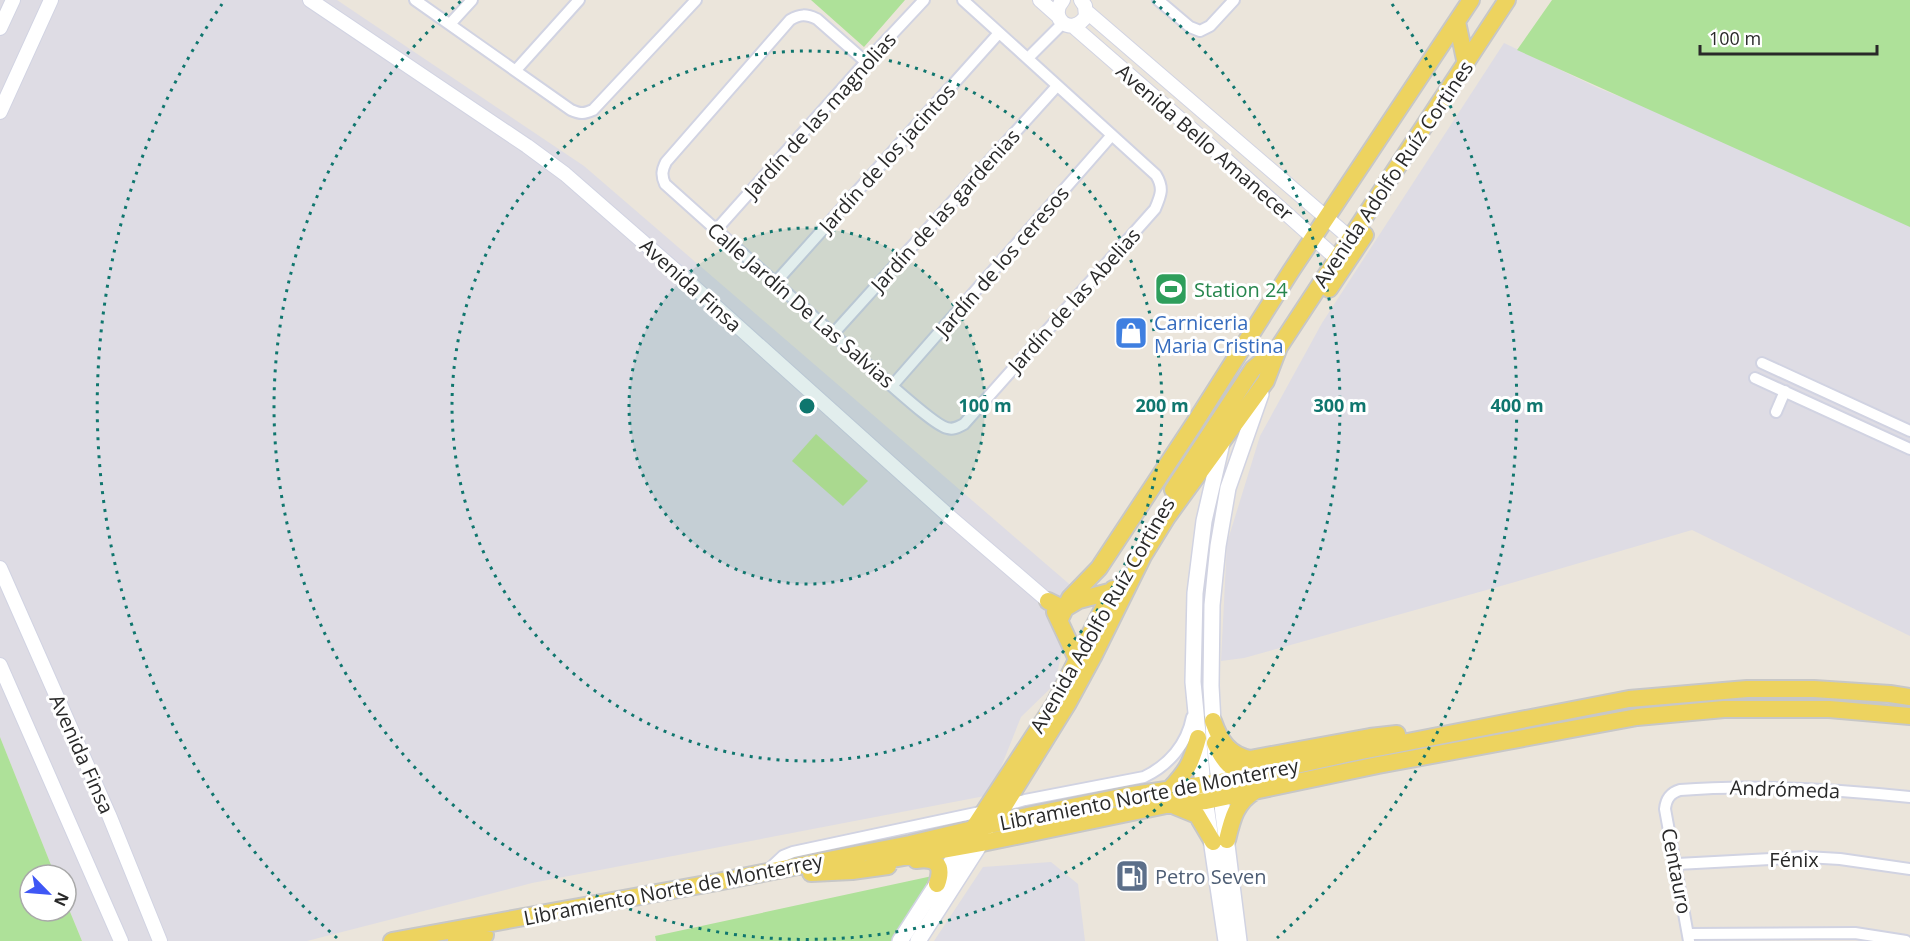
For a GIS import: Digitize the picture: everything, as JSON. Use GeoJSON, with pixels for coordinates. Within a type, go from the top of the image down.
{"type":"FeatureCollection","features":[{"type":"Feature","properties":{"kind":"main road"},"geometry":{"type":"LineString","coordinates":[[1077,659],[1069,638],[1060,624],[1070,598],[1099,568],[1313,237],[1471,0]]}},
{"type":"Feature","properties":{"kind":"main road","name":"Avenida Adolfo Ruíz Cortines"},"geometry":{"type":"LineString","coordinates":[[977,836],[1054,705],[1146,532],[1253,369],[1279,347],[1347,255],[1507,0]]}},
{"type":"Feature","properties":{"kind":"main road"},"geometry":{"type":"LineString","coordinates":[[1461,731],[1370,737],[1250,759],[1239,757],[1230,752],[1217,733],[1213,721],[1210,686],[1212,605],[1218,546],[1228,488],[1266,381],[1347,255],[1520,0]]}},
{"type":"Feature","properties":{"kind":"main road"},"geometry":{"type":"LineString","coordinates":[[1457,22],[1466,64]]}},
{"type":"Feature","properties":{"kind":"main road","name":"Avenida Adolfo Ruíz Cortines"},"geometry":{"type":"LineString","coordinates":[[988,818],[1004,806],[1068,703],[1143,556],[1167,517],[1266,381],[1279,347]]}},
{"type":"Feature","properties":{"kind":"main road"},"geometry":{"type":"LineString","coordinates":[[1234,396],[1204,521],[1195,593],[1193,682],[1195,705],[1206,739],[1220,841],[1239,941]]}},
{"type":"Feature","properties":{"kind":"main road"},"geometry":{"type":"LineString","coordinates":[[1189,466],[1194,424]]}},
{"type":"Feature","properties":{"kind":"main road"},"geometry":{"type":"LineString","coordinates":[[1062,614],[1079,600],[1113,591]]}},
{"type":"Feature","properties":{"kind":"main road"},"geometry":{"type":"LineString","coordinates":[[1048,601],[1062,614]]}},
{"type":"Feature","properties":{"kind":"main road","name":"Libramiento Norte de Monterrey"},"geometry":{"type":"LineString","coordinates":[[988,818],[1126,796],[1170,797],[1213,792],[1461,731],[1629,699],[1727,691],[1814,689],[1910,697]]}},
{"type":"Feature","properties":{"kind":"main road"},"geometry":{"type":"LineString","coordinates":[[1881,713],[1896,706],[1910,706]]}},
{"type":"Feature","properties":{"kind":"main road"},"geometry":{"type":"LineString","coordinates":[[1206,739],[1234,770],[1258,781],[1637,717],[1724,709],[1829,709],[1910,716]]}},
{"type":"Feature","properties":{"kind":"main road"},"geometry":{"type":"LineString","coordinates":[[1170,797],[1206,739],[1213,721]]}},
{"type":"Feature","properties":{"kind":"main road"},"geometry":{"type":"LineString","coordinates":[[1226,941],[1220,841],[1237,808],[1258,781]]}},
{"type":"Feature","properties":{"kind":"main road"},"geometry":{"type":"LineString","coordinates":[[456,941],[961,846],[977,836],[1170,797],[1197,815],[1220,841]]}},
{"type":"Feature","properties":{"kind":"main road"},"geometry":{"type":"LineString","coordinates":[[918,941],[977,836]]}},
{"type":"Feature","properties":{"kind":"main road","name":"Libramiento Norte de Monterrey"},"geometry":{"type":"LineString","coordinates":[[392,941],[910,844],[977,836]]}},
{"type":"Feature","properties":{"kind":"main road"},"geometry":{"type":"LineString","coordinates":[[900,941],[961,846]]}},
{"type":"Feature","properties":{"kind":"main road"},"geometry":{"type":"LineString","coordinates":[[811,873],[873,869],[925,859],[939,866],[940,875],[937,884]]}},
{"type":"Feature","properties":{"kind":"street"},"geometry":{"type":"LineString","coordinates":[[0,28],[13,0]]}},
{"type":"Feature","properties":{"kind":"street"},"geometry":{"type":"LineString","coordinates":[[0,112],[51,0]]}},
{"type":"Feature","properties":{"kind":"street","name":"Avenida Finsa"},"geometry":{"type":"LineString","coordinates":[[310,0],[527,146],[564,174],[683,277],[950,517],[1048,601]]}},
{"type":"Feature","properties":{"kind":"street"},"geometry":{"type":"LineString","coordinates":[[415,0],[578,114],[585,114],[593,110],[696,0]]}},
{"type":"Feature","properties":{"kind":"street"},"geometry":{"type":"LineString","coordinates":[[450,24],[472,0]]}},
{"type":"Feature","properties":{"kind":"street"},"geometry":{"type":"LineString","coordinates":[[516,70],[579,0]]}},
{"type":"Feature","properties":{"kind":"street","name":"Jardín de las magnolias"},"geometry":{"type":"LineString","coordinates":[[716,230],[924,0]]}},
{"type":"Feature","properties":{"kind":"street"},"geometry":{"type":"LineString","coordinates":[[963,0],[1112,135]]}},
{"type":"Feature","properties":{"kind":"street","name":"Avenida Bello Amanecer"},"geometry":{"type":"LineString","coordinates":[[1040,0],[1222,155],[1313,237],[1347,255]]}},
{"type":"Feature","properties":{"kind":"street"},"geometry":{"type":"LineString","coordinates":[[1063,0],[1057,10],[1065,22]]}},
{"type":"Feature","properties":{"kind":"street"},"geometry":{"type":"LineString","coordinates":[[1158,0],[1190,27],[1200,31],[1210,26],[1234,0]]}},
{"type":"Feature","properties":{"kind":"street"},"geometry":{"type":"LineString","coordinates":[[1028,58],[1065,22],[1083,21],[1084,3]]}},
{"type":"Feature","properties":{"kind":"street","name":"Avenida Bello Amanecer"},"geometry":{"type":"LineString","coordinates":[[1084,3],[1326,219],[1347,255]]}},
{"type":"Feature","properties":{"kind":"street","name":"Calle Jardín De Las Salvias"},"geometry":{"type":"LineString","coordinates":[[866,62],[818,19],[808,15],[799,15],[790,20],[666,162],[662,169],[662,177],[665,184],[833,334],[937,424],[946,428]]}},
{"type":"Feature","properties":{"kind":"street","name":"Jardín de los jacintos"},"geometry":{"type":"LineString","coordinates":[[776,283],[999,33]]}},
{"type":"Feature","properties":{"kind":"street","name":"Jardín de las gardenias"},"geometry":{"type":"LineString","coordinates":[[833,334],[1057,86]]}},
{"type":"Feature","properties":{"kind":"street"},"geometry":{"type":"LineString","coordinates":[[1195,132],[1210,116]]}},
{"type":"Feature","properties":{"kind":"street","name":"Jardín de las Abelias"},"geometry":{"type":"LineString","coordinates":[[946,428],[955,429],[964,424],[1155,208],[1161,196],[1161,183],[1156,175],[1112,135]]}},
{"type":"Feature","properties":{"kind":"street","name":"Jardín de los ceresos"},"geometry":{"type":"LineString","coordinates":[[892,386],[1112,135]]}},
{"type":"Feature","properties":{"kind":"street"},"geometry":{"type":"LineString","coordinates":[[1222,155],[1236,139]]}},
{"type":"Feature","properties":{"kind":"street"},"geometry":{"type":"LineString","coordinates":[[1762,363],[1910,431]]}},
{"type":"Feature","properties":{"kind":"street"},"geometry":{"type":"LineString","coordinates":[[1755,378],[1910,449]]}},
{"type":"Feature","properties":{"kind":"street"},"geometry":{"type":"LineString","coordinates":[[1776,412],[1785,391]]}},
{"type":"Feature","properties":{"kind":"street","name":"Avenida Finsa"},"geometry":{"type":"LineString","coordinates":[[0,568],[109,815],[160,941]]}},
{"type":"Feature","properties":{"kind":"street","name":"Avenida Finsa"},"geometry":{"type":"LineString","coordinates":[[0,665],[121,941]]}},
{"type":"Feature","properties":{"kind":"street"},"geometry":{"type":"LineString","coordinates":[[1004,806],[1144,777],[1154,772],[1165,764],[1186,738],[1195,705]]}},
{"type":"Feature","properties":{"kind":"street","name":"Andrómeda"},"geometry":{"type":"LineString","coordinates":[[1666,802],[1674,792],[1680,790],[1730,787],[1910,797]]}},
{"type":"Feature","properties":{"kind":"street","name":"Centauro"},"geometry":{"type":"LineString","coordinates":[[1666,802],[1665,809],[1689,937]]}},
{"type":"Feature","properties":{"kind":"street"},"geometry":{"type":"LineString","coordinates":[[765,872],[783,856],[793,852],[988,818]]}},
{"type":"Feature","properties":{"kind":"street","name":"Fénix"},"geometry":{"type":"LineString","coordinates":[[1677,864],[1806,857],[1840,859],[1910,869]]}},
{"type":"Feature","properties":{"kind":"street"},"geometry":{"type":"LineString","coordinates":[[1689,937],[1824,936],[1906,941]]}},
{"type":"Feature","properties":{"kind":"shaded area"},"geometry":{"type":"Polygon","coordinates":[[[0,0],[337,0],[584,166],[1075,589],[1055,684],[1021,717],[990,795],[532,883],[307,941],[82,941],[75,923],[78,923],[78,863],[50,863],[0,737],[0,0]]]}},
{"type":"Feature","properties":{"kind":"shaded area"},"geometry":{"type":"Polygon","coordinates":[[[1504,43],[1598,88],[1669,116],[1910,226],[1910,636],[1692,530],[1244,658],[1221,661],[1227,543],[1260,436],[1322,323],[1504,43]]]}},
{"type":"Feature","properties":{"kind":"shaded area"},"geometry":{"type":"Polygon","coordinates":[[[1051,862],[1078,884],[1085,941],[934,941],[983,867],[1051,862]]]}},
{"type":"Feature","properties":{"kind":"green space"},"geometry":{"type":"Polygon","coordinates":[[[811,0],[905,0],[864,47],[811,0]]]}},
{"type":"Feature","properties":{"kind":"green space"},"geometry":{"type":"Polygon","coordinates":[[[1552,0],[1910,0],[1910,227],[1517,50],[1552,0]]]}},
{"type":"Feature","properties":{"kind":"green space"},"geometry":{"type":"Polygon","coordinates":[[[816,434],[868,481],[843,506],[792,461],[816,434]]]}},
{"type":"Feature","properties":{"kind":"green space"},"geometry":{"type":"Polygon","coordinates":[[[0,737],[50,863],[18,863],[18,923],[75,923],[82,941],[0,941],[0,737]]]}},
{"type":"Feature","properties":{"kind":"green space"},"geometry":{"type":"Polygon","coordinates":[[[937,875],[892,941],[656,941],[655,936],[937,875]]]}},
{"type":"Feature","properties":{"kind":"place","name":"Station 24"},"geometry":{"type":"Point","coordinates":[1171,289]}},
{"type":"Feature","properties":{"kind":"place","name":"Carniceria Maria Cristina"},"geometry":{"type":"Point","coordinates":[1131,333]}},
{"type":"Feature","properties":{"kind":"place","name":"Petro Seven"},"geometry":{"type":"Point","coordinates":[1132,876]}}]}
